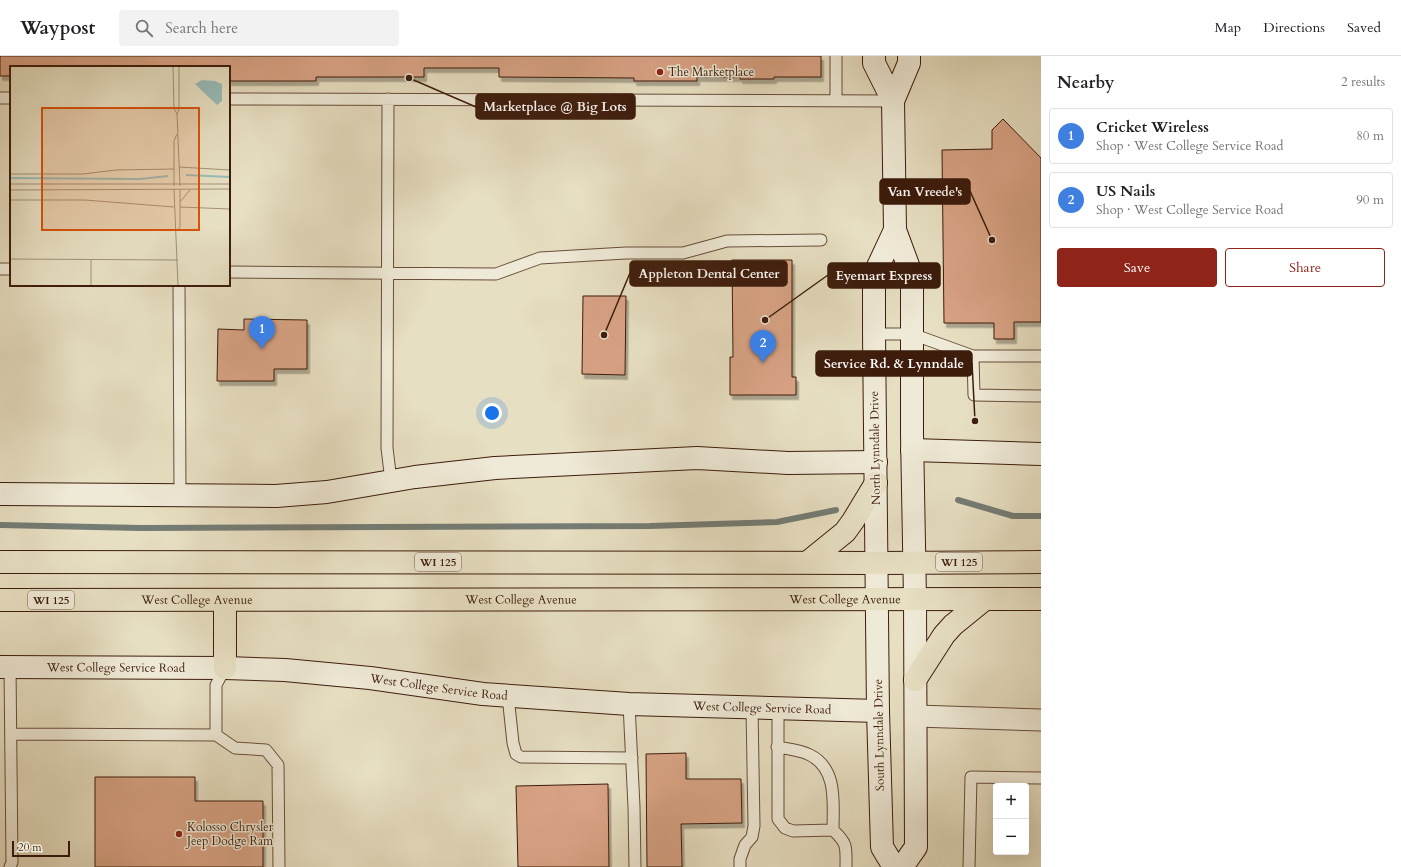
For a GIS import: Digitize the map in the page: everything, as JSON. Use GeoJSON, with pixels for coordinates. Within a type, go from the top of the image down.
{"type":"FeatureCollection","features":[{"type":"Feature","properties":{"kind":"main road"},"geometry":{"type":"LineString","coordinates":[[808,562],[845,532],[854,521],[876,473]]}},
{"type":"Feature","properties":{"kind":"main road","name":"WI 125"},"geometry":{"type":"LineString","coordinates":[[0,562],[1041,562]]}},
{"type":"Feature","properties":{"kind":"main road"},"geometry":{"type":"LineString","coordinates":[[915,680],[944,635],[953,625],[985,599]]}},
{"type":"Feature","properties":{"kind":"main road","name":"West College Avenue"},"geometry":{"type":"LineString","coordinates":[[0,600],[1041,599]]}},
{"type":"Feature","properties":{"kind":"main road"},"geometry":{"type":"LineString","coordinates":[[225,600],[225,668]]}},
{"type":"Feature","properties":{"kind":"street","name":"North Lynndale Drive"},"geometry":{"type":"LineString","coordinates":[[874,56],[874,63],[893,101]]}},
{"type":"Feature","properties":{"kind":"street","name":"North Lynndale Drive"},"geometry":{"type":"LineString","coordinates":[[909,56],[909,63],[893,101],[895,230],[912,276],[912,450],[915,599]]}},
{"type":"Feature","properties":{"kind":"street","name":"North Lynndale Drive"},"geometry":{"type":"LineString","coordinates":[[876,598],[874,275],[895,230]]}},
{"type":"Feature","properties":{"kind":"street"},"geometry":{"type":"LineString","coordinates":[[912,450],[1041,454]]}},
{"type":"Feature","properties":{"kind":"street"},"geometry":{"type":"LineString","coordinates":[[0,494],[283,496],[327,492],[415,477],[495,468],[697,458],[788,463],[876,473]]}},
{"type":"Feature","properties":{"kind":"street","name":"South Lynndale Drive"},"geometry":{"type":"LineString","coordinates":[[876,598],[882,847],[894,867]]}},
{"type":"Feature","properties":{"kind":"street"},"geometry":{"type":"LineString","coordinates":[[902,867],[916,847],[915,599]]}},
{"type":"Feature","properties":{"kind":"street","name":"West College Service Road"},"geometry":{"type":"LineString","coordinates":[[5,667],[225,668],[285,670],[370,678],[483,694],[508,696],[629,704],[878,712]]}},
{"type":"Feature","properties":{"kind":"street"},"geometry":{"type":"LineString","coordinates":[[916,716],[1041,720]]}},
{"type":"Feature","properties":{"kind":"lane"},"geometry":{"type":"LineString","coordinates":[[836,56],[836,101]]}},
{"type":"Feature","properties":{"kind":"lane"},"geometry":{"type":"LineString","coordinates":[[230,99],[893,101]]}},
{"type":"Feature","properties":{"kind":"lane"},"geometry":{"type":"LineString","coordinates":[[388,99],[387,448],[391,481]]}},
{"type":"Feature","properties":{"kind":"lane"},"geometry":{"type":"LineString","coordinates":[[230,272],[496,274],[540,258],[626,253],[683,253],[727,241],[821,240]]}},
{"type":"Feature","properties":{"kind":"lane"},"geometry":{"type":"LineString","coordinates":[[179,286],[180,495]]}},
{"type":"Feature","properties":{"kind":"lane"},"geometry":{"type":"LineString","coordinates":[[874,334],[912,334],[973,356],[1041,356]]}},
{"type":"Feature","properties":{"kind":"lane"},"geometry":{"type":"LineString","coordinates":[[973,356],[974,395],[1041,396]]}},
{"type":"Feature","properties":{"kind":"lane"},"geometry":{"type":"LineString","coordinates":[[5,667],[11,734],[12,862],[10,867]]}},
{"type":"Feature","properties":{"kind":"lane"},"geometry":{"type":"LineString","coordinates":[[216,736],[216,685],[225,668]]}},
{"type":"Feature","properties":{"kind":"lane"},"geometry":{"type":"LineString","coordinates":[[508,696],[513,743],[516,754],[521,756],[632,758]]}},
{"type":"Feature","properties":{"kind":"lane"},"geometry":{"type":"LineString","coordinates":[[629,704],[635,867]]}},
{"type":"Feature","properties":{"kind":"lane"},"geometry":{"type":"LineString","coordinates":[[740,867],[740,859],[745,845],[752,837],[754,826],[752,708]]}},
{"type":"Feature","properties":{"kind":"lane"},"geometry":{"type":"LineString","coordinates":[[778,709],[778,819],[785,828],[793,831],[832,830],[842,839],[846,848],[846,867]]}},
{"type":"Feature","properties":{"kind":"lane"},"geometry":{"type":"LineString","coordinates":[[11,734],[216,736],[235,748],[266,750],[278,765],[279,867]]}},
{"type":"Feature","properties":{"kind":"lane"},"geometry":{"type":"LineString","coordinates":[[777,747],[800,751],[811,755],[820,761],[828,773],[833,788],[832,830]]}},
{"type":"Feature","properties":{"kind":"lane"},"geometry":{"type":"LineString","coordinates":[[969,867],[971,777],[1041,778]]}},
{"type":"Feature","properties":{"kind":"building","name":"The Marketplace"},"geometry":{"type":"Polygon","coordinates":[[[0,56],[821,56],[821,77],[740,79],[740,77],[697,77],[697,81],[634,81],[634,78],[499,77],[499,68],[424,68],[424,77],[316,77],[316,81],[230,81],[230,66],[10,66],[10,76],[0,76],[0,56]]]}},
{"type":"Feature","properties":{"kind":"building"},"geometry":{"type":"Polygon","coordinates":[[[1003,119],[1041,158],[1041,322],[1014,322],[1014,339],[994,339],[994,323],[944,323],[942,150],[992,149],[992,130],[1003,119]]]}},
{"type":"Feature","properties":{"kind":"building"},"geometry":{"type":"Polygon","coordinates":[[[732,260],[792,260],[792,377],[796,377],[796,395],[730,395],[730,357],[733,357],[732,260]]]}},
{"type":"Feature","properties":{"kind":"building"},"geometry":{"type":"Polygon","coordinates":[[[583,296],[626,296],[625,375],[582,374],[583,296]]]}},
{"type":"Feature","properties":{"kind":"building"},"geometry":{"type":"Polygon","coordinates":[[[244,319],[307,320],[307,369],[274,369],[274,381],[217,381],[218,329],[244,330],[244,319]]]}},
{"type":"Feature","properties":{"kind":"building"},"geometry":{"type":"Polygon","coordinates":[[[686,753],[686,779],[741,779],[742,823],[681,824],[682,867],[647,867],[646,754],[686,753]]]}},
{"type":"Feature","properties":{"kind":"building","name":"Kolosso Chrysler Jeep Dodge Ram"},"geometry":{"type":"Polygon","coordinates":[[[95,777],[195,777],[195,801],[263,801],[263,867],[95,867],[95,777]]]}},
{"type":"Feature","properties":{"kind":"building"},"geometry":{"type":"Polygon","coordinates":[[[608,784],[609,867],[518,867],[516,786],[608,784]]]}},
{"type":"Feature","properties":{"kind":"waterway"},"geometry":{"type":"LineString","coordinates":[[958,500],[1013,516],[1041,516]]}},
{"type":"Feature","properties":{"kind":"waterway"},"geometry":{"type":"LineString","coordinates":[[0,525],[141,528],[650,526],[777,522],[836,510]]}},
{"type":"Feature","properties":{"kind":"place","name":"The Marketplace"},"geometry":{"type":"Point","coordinates":[660,72]}},
{"type":"Feature","properties":{"kind":"place","name":"Marketplace @ Big Lots"},"geometry":{"type":"Point","coordinates":[409,78]}},
{"type":"Feature","properties":{"kind":"place","name":"Van Vreede's"},"geometry":{"type":"Point","coordinates":[992,240]}},
{"type":"Feature","properties":{"kind":"place","name":"Eyemart Express"},"geometry":{"type":"Point","coordinates":[765,320]}},
{"type":"Feature","properties":{"kind":"place","name":"Appleton Dental Center"},"geometry":{"type":"Point","coordinates":[604,335]}},
{"type":"Feature","properties":{"kind":"place","name":"Cricket Wireless"},"geometry":{"type":"Point","coordinates":[262,349]}},
{"type":"Feature","properties":{"kind":"place","name":"US Nails"},"geometry":{"type":"Point","coordinates":[763,363]}},
{"type":"Feature","properties":{"kind":"place","name":"Service Rd. & Lynndale"},"geometry":{"type":"Point","coordinates":[975,421]}},
{"type":"Feature","properties":{"kind":"place","name":"Kolosso Chrysler Jeep Dodge Ram"},"geometry":{"type":"Point","coordinates":[179,834]}}]}
